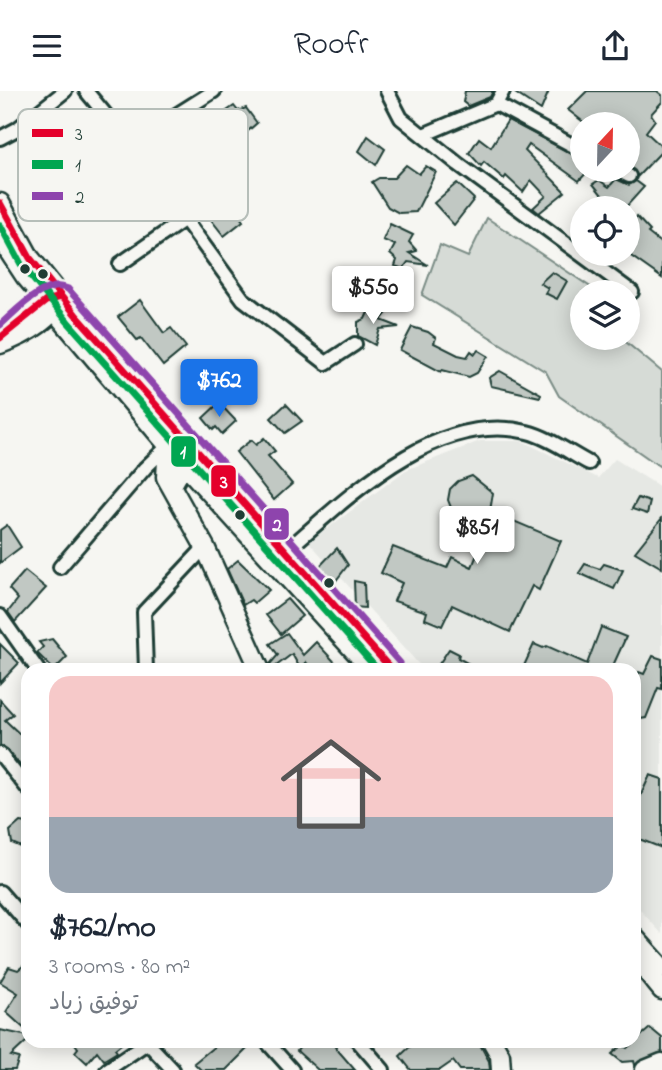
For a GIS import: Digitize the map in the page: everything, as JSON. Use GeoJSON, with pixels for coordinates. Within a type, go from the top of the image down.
{"type":"FeatureCollection","features":[{"type":"Feature","properties":{"kind":"main road"},"geometry":{"type":"LineString","coordinates":[[0,203],[54,303],[189,444],[385,663]]}},
{"type":"Feature","properties":{"kind":"main road"},"geometry":{"type":"LineString","coordinates":[[0,238],[168,446],[366,663]]}},
{"type":"Feature","properties":{"kind":"main road"},"geometry":{"type":"LineString","coordinates":[[0,338],[54,303]]}},
{"type":"Feature","properties":{"kind":"main road"},"geometry":{"type":"LineString","coordinates":[[0,344],[26,332],[54,303]]}},
{"type":"Feature","properties":{"kind":"main road"},"geometry":{"type":"LineString","coordinates":[[168,446],[189,444]]}},
{"type":"Feature","properties":{"kind":"main road"},"geometry":{"type":"LineString","coordinates":[[172,485],[184,464],[189,444]]}},
{"type":"Feature","properties":{"kind":"main road"},"geometry":{"type":"LineString","coordinates":[[168,446],[165,465],[172,485],[205,547],[257,663]]}},
{"type":"Feature","properties":{"kind":"main road"},"geometry":{"type":"LineString","coordinates":[[641,945],[662,968]]}},
{"type":"Feature","properties":{"kind":"main road"},"geometry":{"type":"LineString","coordinates":[[641,966],[662,991]]}},
{"type":"Feature","properties":{"kind":"main road"},"geometry":{"type":"LineString","coordinates":[[496,1048],[500,1055],[501,1070]]}},
{"type":"Feature","properties":{"kind":"main road"},"geometry":{"type":"LineString","coordinates":[[645,1070],[662,1063]]}},
{"type":"Feature","properties":{"kind":"street"},"geometry":{"type":"LineString","coordinates":[[43,109],[65,91]]}},
{"type":"Feature","properties":{"kind":"street"},"geometry":{"type":"LineString","coordinates":[[86,91],[101,109]]}},
{"type":"Feature","properties":{"kind":"street"},"geometry":{"type":"LineString","coordinates":[[185,109],[214,91]]}},
{"type":"Feature","properties":{"kind":"street"},"geometry":{"type":"LineString","coordinates":[[387,91],[401,118],[616,280]]}},
{"type":"Feature","properties":{"kind":"street"},"geometry":{"type":"LineString","coordinates":[[423,135],[496,104],[503,91]]}},
{"type":"Feature","properties":{"kind":"street"},"geometry":{"type":"LineString","coordinates":[[496,104],[570,144]]}},
{"type":"Feature","properties":{"kind":"street"},"geometry":{"type":"LineString","coordinates":[[0,138],[18,129]]}},
{"type":"Feature","properties":{"kind":"street"},"geometry":{"type":"LineString","coordinates":[[120,264],[182,221]]}},
{"type":"Feature","properties":{"kind":"street"},"geometry":{"type":"LineString","coordinates":[[186,221],[243,299],[326,363],[355,344]]}},
{"type":"Feature","properties":{"kind":"street"},"geometry":{"type":"LineString","coordinates":[[286,551],[402,457],[441,440],[495,429],[528,432],[589,463]]}},
{"type":"Feature","properties":{"kind":"street"},"geometry":{"type":"LineString","coordinates":[[60,567],[168,446]]}},
{"type":"Feature","properties":{"kind":"street"},"geometry":{"type":"LineString","coordinates":[[146,663],[144,612],[205,547]]}},
{"type":"Feature","properties":{"kind":"street"},"geometry":{"type":"LineString","coordinates":[[0,616],[33,663]]}},
{"type":"Feature","properties":{"kind":"street"},"geometry":{"type":"LineString","coordinates":[[0,754],[21,780]]}},
{"type":"Feature","properties":{"kind":"street"},"geometry":{"type":"LineString","coordinates":[[0,892],[21,916]]}},
{"type":"Feature","properties":{"kind":"street"},"geometry":{"type":"LineString","coordinates":[[107,1070],[138,1048]]}},
{"type":"Feature","properties":{"kind":"street"},"geometry":{"type":"LineString","coordinates":[[153,1048],[173,1070]]}},
{"type":"Feature","properties":{"kind":"street"},"geometry":{"type":"LineString","coordinates":[[273,1048],[292,1070]]}},
{"type":"Feature","properties":{"kind":"street"},"geometry":{"type":"LineString","coordinates":[[364,1048],[383,1070]]}},
{"type":"Feature","properties":{"kind":"shaded area"},"geometry":{"type":"Polygon","coordinates":[[[487,218],[580,280],[570,280],[570,350],[635,350],[662,372],[662,468],[559,396],[546,372],[422,295],[440,245],[468,257],[487,218]]]}},
{"type":"Feature","properties":{"kind":"shaded area"},"geometry":{"type":"Polygon","coordinates":[[[480,441],[522,441],[598,478],[615,459],[662,488],[662,934],[641,911],[641,663],[418,663],[309,542],[406,470],[480,441]]]}},
{"type":"Feature","properties":{"kind":"building"},"geometry":{"type":"Polygon","coordinates":[[[465,91],[493,91],[490,97],[468,106],[463,102],[465,91]]]}},
{"type":"Feature","properties":{"kind":"building"},"geometry":{"type":"Polygon","coordinates":[[[512,91],[549,91],[541,110],[512,91]]]}},
{"type":"Feature","properties":{"kind":"building"},"geometry":{"type":"Polygon","coordinates":[[[587,91],[657,91],[662,95],[662,102],[651,114],[655,120],[646,132],[662,147],[662,151],[640,174],[640,112],[568,110],[587,91]]]}},
{"type":"Feature","properties":{"kind":"building"},"geometry":{"type":"Polygon","coordinates":[[[248,111],[257,123],[248,131],[248,111]]]}},
{"type":"Feature","properties":{"kind":"building"},"geometry":{"type":"Polygon","coordinates":[[[508,120],[570,153],[570,175],[529,145],[525,151],[565,192],[539,213],[533,208],[546,196],[531,180],[523,192],[506,176],[504,179],[484,162],[481,166],[469,153],[479,138],[491,147],[508,120]]]}},
{"type":"Feature","properties":{"kind":"building"},"geometry":{"type":"Polygon","coordinates":[[[368,136],[385,149],[376,165],[359,151],[368,136]]]}},
{"type":"Feature","properties":{"kind":"building"},"geometry":{"type":"Polygon","coordinates":[[[406,165],[419,174],[426,166],[436,172],[416,212],[399,213],[388,207],[372,182],[379,178],[394,178],[406,165]]]}},
{"type":"Feature","properties":{"kind":"building"},"geometry":{"type":"Polygon","coordinates":[[[602,182],[609,187],[613,182],[629,185],[637,182],[644,187],[636,196],[601,196],[593,184],[602,182]]]}},
{"type":"Feature","properties":{"kind":"building"},"geometry":{"type":"Polygon","coordinates":[[[457,183],[474,199],[454,225],[434,203],[457,183]]]}},
{"type":"Feature","properties":{"kind":"building"},"geometry":{"type":"Polygon","coordinates":[[[640,220],[650,231],[648,233],[662,244],[662,278],[640,262],[640,220]]]}},
{"type":"Feature","properties":{"kind":"building"},"geometry":{"type":"Polygon","coordinates":[[[212,221],[243,221],[224,236],[212,221]]]}},
{"type":"Feature","properties":{"kind":"building"},"geometry":{"type":"Polygon","coordinates":[[[390,224],[413,235],[409,242],[417,251],[409,253],[428,265],[408,262],[403,269],[395,266],[397,260],[390,254],[395,245],[383,240],[390,224]]]}},
{"type":"Feature","properties":{"kind":"building"},"geometry":{"type":"Polygon","coordinates":[[[552,272],[567,281],[557,299],[545,293],[548,288],[540,283],[552,272]]]}},
{"type":"Feature","properties":{"kind":"building"},"geometry":{"type":"Polygon","coordinates":[[[140,300],[164,333],[171,328],[186,347],[163,366],[141,338],[137,340],[118,317],[140,300]]]}},
{"type":"Feature","properties":{"kind":"building"},"geometry":{"type":"Polygon","coordinates":[[[370,308],[386,314],[381,320],[399,327],[380,329],[375,345],[358,336],[358,322],[365,319],[370,308]]]}},
{"type":"Feature","properties":{"kind":"building"},"geometry":{"type":"Polygon","coordinates":[[[412,327],[428,332],[436,338],[434,343],[458,355],[467,357],[471,351],[475,354],[478,350],[488,356],[477,373],[469,377],[442,370],[441,372],[400,350],[412,327]]]}},
{"type":"Feature","properties":{"kind":"building"},"geometry":{"type":"Polygon","coordinates":[[[500,371],[541,394],[540,397],[491,386],[489,378],[500,371]]]}},
{"type":"Feature","properties":{"kind":"building"},"geometry":{"type":"Polygon","coordinates":[[[219,403],[236,421],[222,434],[216,427],[213,430],[203,418],[219,403]]]}},
{"type":"Feature","properties":{"kind":"building"},"geometry":{"type":"Polygon","coordinates":[[[286,404],[302,421],[285,433],[271,418],[286,404]]]}},
{"type":"Feature","properties":{"kind":"building"},"geometry":{"type":"Polygon","coordinates":[[[264,438],[275,451],[268,456],[292,484],[274,500],[236,452],[251,440],[256,445],[264,438]]]}},
{"type":"Feature","properties":{"kind":"building"},"geometry":{"type":"Polygon","coordinates":[[[472,476],[493,493],[490,511],[561,541],[539,590],[532,586],[510,632],[452,605],[442,626],[425,619],[427,612],[394,601],[402,583],[381,573],[393,547],[447,568],[452,557],[472,567],[490,521],[464,518],[452,510],[448,500],[450,489],[458,481],[472,476]]]}},
{"type":"Feature","properties":{"kind":"building"},"geometry":{"type":"Polygon","coordinates":[[[638,498],[650,502],[647,514],[632,509],[638,498]]]}},
{"type":"Feature","properties":{"kind":"building"},"geometry":{"type":"Polygon","coordinates":[[[662,518],[662,568],[635,552],[662,518]]]}},
{"type":"Feature","properties":{"kind":"building"},"geometry":{"type":"Polygon","coordinates":[[[7,525],[21,547],[0,563],[0,530],[7,525]]]}},
{"type":"Feature","properties":{"kind":"building"},"geometry":{"type":"Polygon","coordinates":[[[337,548],[348,565],[334,583],[317,569],[337,548]]]}},
{"type":"Feature","properties":{"kind":"building"},"geometry":{"type":"Polygon","coordinates":[[[238,560],[269,590],[254,603],[251,600],[243,605],[227,569],[238,560]]]}},
{"type":"Feature","properties":{"kind":"building"},"geometry":{"type":"Polygon","coordinates":[[[585,564],[600,569],[604,564],[623,570],[614,589],[579,573],[585,564]]]}},
{"type":"Feature","properties":{"kind":"building"},"geometry":{"type":"Polygon","coordinates":[[[25,571],[46,588],[15,622],[8,612],[18,599],[9,589],[25,571]]]}},
{"type":"Feature","properties":{"kind":"building"},"geometry":{"type":"Polygon","coordinates":[[[354,581],[364,583],[365,608],[355,607],[354,581]]]}},
{"type":"Feature","properties":{"kind":"building"},"geometry":{"type":"Polygon","coordinates":[[[287,599],[302,616],[281,634],[266,615],[287,599]]]}},
{"type":"Feature","properties":{"kind":"building"},"geometry":{"type":"Polygon","coordinates":[[[601,627],[626,637],[614,663],[587,663],[601,627]]]}},
{"type":"Feature","properties":{"kind":"building"},"geometry":{"type":"Polygon","coordinates":[[[287,633],[303,655],[316,642],[336,663],[297,663],[292,654],[280,663],[271,663],[278,655],[270,644],[287,633]]]}},
{"type":"Feature","properties":{"kind":"building"},"geometry":{"type":"Polygon","coordinates":[[[52,639],[67,657],[61,663],[47,663],[37,653],[43,647],[39,642],[52,639]]]}},
{"type":"Feature","properties":{"kind":"building"},"geometry":{"type":"Polygon","coordinates":[[[0,644],[19,663],[0,683],[0,644]]]}},
{"type":"Feature","properties":{"kind":"building"},"geometry":{"type":"Polygon","coordinates":[[[534,644],[543,648],[547,646],[585,663],[525,663],[534,644]]]}},
{"type":"Feature","properties":{"kind":"building"},"geometry":{"type":"Polygon","coordinates":[[[449,649],[459,654],[458,658],[467,663],[440,663],[449,649]]]}},
{"type":"Feature","properties":{"kind":"building"},"geometry":{"type":"Polygon","coordinates":[[[653,656],[662,659],[662,689],[658,688],[646,718],[641,719],[641,673],[644,674],[653,656]]]}},
{"type":"Feature","properties":{"kind":"building"},"geometry":{"type":"Polygon","coordinates":[[[0,700],[13,714],[5,720],[21,735],[21,766],[7,749],[0,745],[0,700]]]}},
{"type":"Feature","properties":{"kind":"building"},"geometry":{"type":"Polygon","coordinates":[[[650,775],[662,779],[662,848],[641,840],[641,795],[650,775]]]}},
{"type":"Feature","properties":{"kind":"building"},"geometry":{"type":"Polygon","coordinates":[[[21,822],[21,847],[12,843],[10,831],[21,822]]]}},
{"type":"Feature","properties":{"kind":"building"},"geometry":{"type":"Polygon","coordinates":[[[9,967],[18,970],[21,968],[21,1026],[6,1012],[18,993],[0,982],[9,967]]]}},
{"type":"Feature","properties":{"kind":"building"},"geometry":{"type":"Polygon","coordinates":[[[650,1028],[662,1038],[662,1052],[635,1065],[634,1061],[622,1062],[612,1054],[619,1048],[641,1048],[641,1036],[650,1028]]]}},
{"type":"Feature","properties":{"kind":"building"},"geometry":{"type":"Polygon","coordinates":[[[0,1030],[21,1034],[21,1047],[11,1056],[19,1058],[15,1070],[0,1070],[0,1030]]]}},
{"type":"Feature","properties":{"kind":"building"},"geometry":{"type":"Polygon","coordinates":[[[78,1048],[116,1048],[117,1052],[104,1060],[97,1051],[87,1063],[75,1052],[78,1048]]]}},
{"type":"Feature","properties":{"kind":"building"},"geometry":{"type":"Polygon","coordinates":[[[212,1048],[248,1048],[226,1070],[201,1070],[194,1063],[212,1048]]]}},
{"type":"Feature","properties":{"kind":"building"},"geometry":{"type":"Polygon","coordinates":[[[299,1048],[336,1048],[355,1070],[318,1070],[297,1051],[299,1048]]]}},
{"type":"Feature","properties":{"kind":"building"},"geometry":{"type":"Polygon","coordinates":[[[409,1048],[482,1048],[489,1061],[490,1070],[460,1070],[453,1061],[440,1070],[411,1070],[400,1056],[409,1048]]]}},
{"type":"Feature","properties":{"kind":"transit line","name":"3"},"geometry":{"type":"LineString","coordinates":[[0,203],[30,258],[76,315],[386,663]]}},
{"type":"Feature","properties":{"kind":"transit line","name":"1"},"geometry":{"type":"LineString","coordinates":[[0,225],[21,264],[68,322],[372,663]]}},
{"type":"Feature","properties":{"kind":"transit line","name":"2"},"geometry":{"type":"LineString","coordinates":[[0,325],[41,292],[50,288],[68,289],[400,663]]}},
{"type":"Feature","properties":{"kind":"transit line","name":"3"},"geometry":{"type":"LineString","coordinates":[[0,338],[46,301],[61,297]]}}]}
